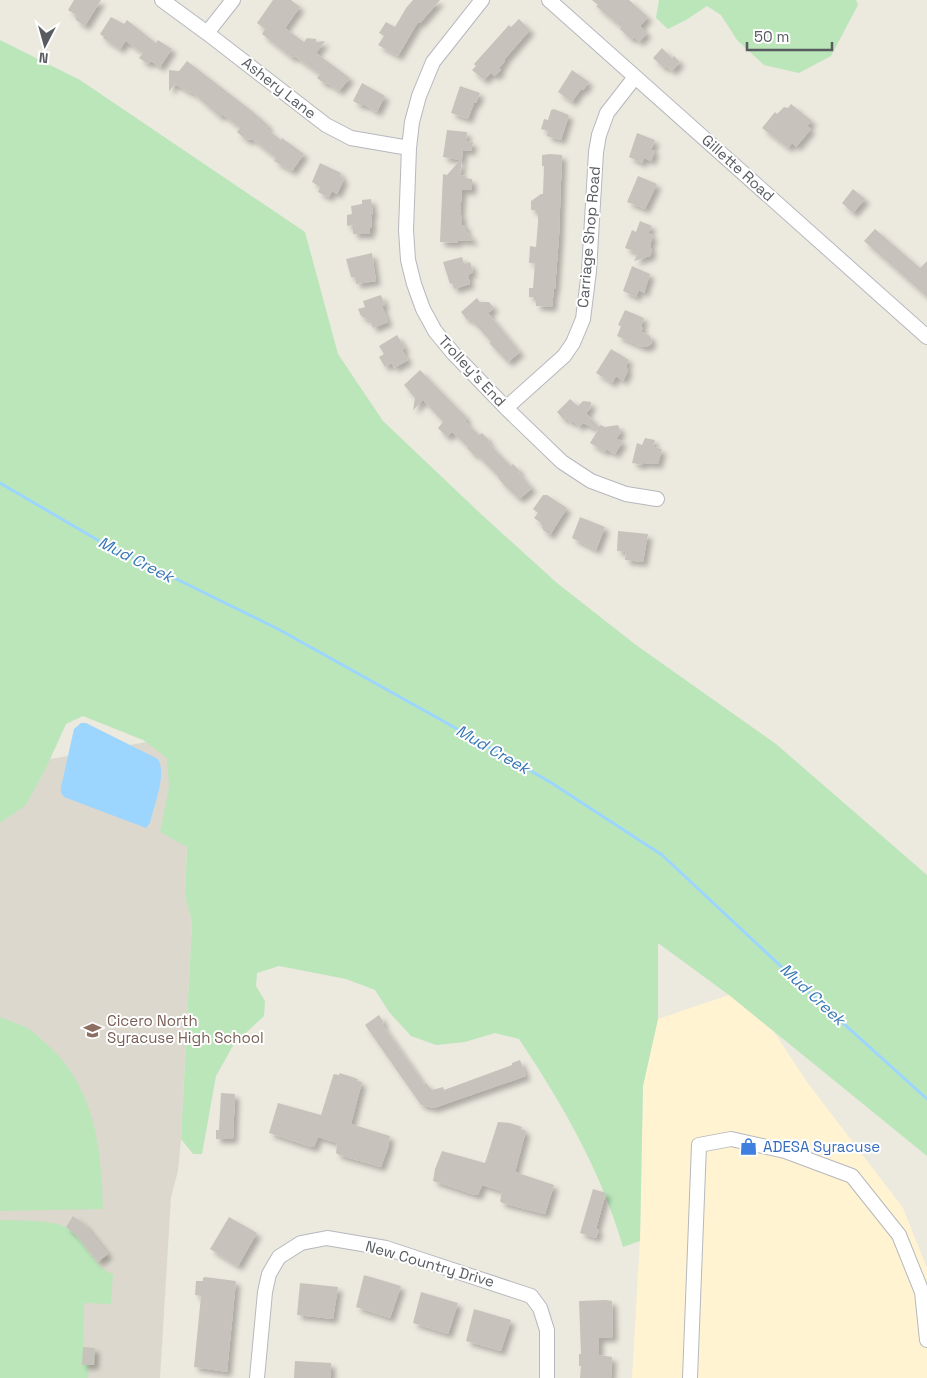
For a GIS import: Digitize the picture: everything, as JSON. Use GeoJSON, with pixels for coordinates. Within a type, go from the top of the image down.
{"type":"FeatureCollection","features":[{"type":"Feature","properties":{"kind":"street","name":"Ashery Lane"},"geometry":{"type":"LineString","coordinates":[[162,0],[339,133],[368,142],[408,148]]}},
{"type":"Feature","properties":{"kind":"street"},"geometry":{"type":"LineString","coordinates":[[207,33],[233,0]]}},
{"type":"Feature","properties":{"kind":"street","name":"Trolley's End"},"geometry":{"type":"LineString","coordinates":[[482,0],[433,62],[419,96],[412,122],[408,148],[406,230],[408,260],[414,284],[423,309],[435,331],[453,353],[562,462],[591,481],[626,494],[657,498]]}},
{"type":"Feature","properties":{"kind":"street","name":"Gillette Road"},"geometry":{"type":"LineString","coordinates":[[549,0],[927,337]]}},
{"type":"Feature","properties":{"kind":"street","name":"Carriage Shop Road"},"geometry":{"type":"LineString","coordinates":[[506,408],[564,356],[573,343],[583,319],[589,271],[598,135],[607,113],[635,77]]}},
{"type":"Feature","properties":{"kind":"street"},"geometry":{"type":"LineString","coordinates":[[690,1378],[699,1144],[731,1139],[785,1151],[852,1176],[899,1235],[922,1292],[927,1340]]}},
{"type":"Feature","properties":{"kind":"street","name":"New Country Drive"},"geometry":{"type":"LineString","coordinates":[[257,1378],[265,1292],[269,1274],[279,1257],[301,1243],[328,1238],[386,1248],[531,1296],[540,1308],[547,1330],[547,1378]]}},
{"type":"Feature","properties":{"kind":"shaded area","name":"Cicero North Syracuse High School"},"geometry":{"type":"Polygon","coordinates":[[[186,735],[187,847],[185,896],[192,922],[181,1139],[178,1171],[171,1197],[160,1378],[0,1378],[0,768],[186,735]]]}},
{"type":"Feature","properties":{"kind":"shaded area","name":"ADESA Syracuse"},"geometry":{"type":"Polygon","coordinates":[[[729,995],[774,1032],[807,1082],[903,1208],[927,1268],[927,1378],[632,1378],[640,1240],[643,1086],[658,1019],[729,995]]]}},
{"type":"Feature","properties":{"kind":"green space"},"geometry":{"type":"Polygon","coordinates":[[[659,0],[856,0],[858,5],[831,56],[799,73],[764,65],[737,40],[721,15],[707,6],[668,29],[656,18],[659,0]]]}},
{"type":"Feature","properties":{"kind":"green space"},"geometry":{"type":"Polygon","coordinates":[[[0,40],[80,80],[305,232],[338,354],[383,421],[557,583],[636,645],[776,744],[927,875],[927,1156],[729,995],[658,943],[658,1019],[643,1086],[640,1241],[623,1247],[604,1192],[579,1139],[551,1089],[519,1039],[495,1033],[465,1042],[436,1045],[411,1036],[389,1012],[375,990],[346,979],[279,966],[257,973],[256,986],[265,1001],[264,1016],[234,1044],[216,1076],[202,1154],[193,1154],[181,1139],[192,922],[185,896],[187,847],[160,832],[169,787],[167,758],[143,740],[83,716],[66,724],[47,766],[26,805],[0,823],[0,40]]]}},
{"type":"Feature","properties":{"kind":"green space"},"geometry":{"type":"Polygon","coordinates":[[[0,1017],[35,1033],[60,1058],[74,1076],[92,1118],[97,1140],[103,1209],[0,1211],[0,1017]]]}},
{"type":"Feature","properties":{"kind":"green space"},"geometry":{"type":"Polygon","coordinates":[[[0,1220],[43,1222],[66,1227],[79,1238],[100,1266],[113,1274],[111,1304],[84,1303],[83,1347],[95,1348],[94,1365],[89,1365],[88,1378],[0,1378],[0,1220]]]}},
{"type":"Feature","properties":{"kind":"water"},"geometry":{"type":"Polygon","coordinates":[[[81,723],[86,723],[158,759],[161,773],[160,782],[150,823],[146,828],[64,797],[61,787],[74,729],[81,723]]]}},
{"type":"Feature","properties":{"kind":"building"},"geometry":{"type":"Polygon","coordinates":[[[74,0],[101,0],[85,26],[76,20],[76,15],[68,10],[74,0]]]}},
{"type":"Feature","properties":{"kind":"building"},"geometry":{"type":"Polygon","coordinates":[[[273,0],[291,0],[300,7],[285,28],[304,42],[307,38],[316,39],[316,42],[325,41],[316,53],[350,78],[339,91],[327,83],[325,84],[317,78],[320,74],[294,56],[292,58],[262,34],[265,29],[257,23],[273,0]]]}},
{"type":"Feature","properties":{"kind":"building"},"geometry":{"type":"Polygon","coordinates":[[[413,0],[440,0],[420,23],[418,22],[398,56],[378,45],[384,36],[379,33],[386,22],[395,27],[413,0]]]}},
{"type":"Feature","properties":{"kind":"building"},"geometry":{"type":"Polygon","coordinates":[[[592,0],[629,0],[648,17],[640,26],[647,33],[639,42],[634,37],[631,39],[592,0]]]}},
{"type":"Feature","properties":{"kind":"building"},"geometry":{"type":"Polygon","coordinates":[[[111,17],[124,24],[127,20],[156,43],[158,40],[172,49],[160,67],[151,61],[148,64],[139,58],[143,53],[127,42],[120,49],[103,38],[100,34],[111,17]]]}},
{"type":"Feature","properties":{"kind":"building"},"geometry":{"type":"Polygon","coordinates":[[[519,19],[530,30],[504,60],[499,68],[501,70],[495,76],[491,73],[484,80],[472,70],[476,66],[474,64],[509,25],[511,27],[519,19]]]}},
{"type":"Feature","properties":{"kind":"building"},"geometry":{"type":"Polygon","coordinates":[[[662,48],[672,58],[674,56],[680,62],[672,71],[666,66],[664,68],[653,58],[662,48]]]}},
{"type":"Feature","properties":{"kind":"building"},"geometry":{"type":"Polygon","coordinates":[[[187,61],[252,111],[269,126],[266,128],[281,140],[282,138],[304,154],[292,171],[274,161],[276,158],[252,139],[246,140],[237,132],[240,128],[222,114],[220,117],[192,92],[175,84],[169,91],[169,70],[179,71],[187,61]]]}},
{"type":"Feature","properties":{"kind":"building"},"geometry":{"type":"Polygon","coordinates":[[[572,70],[589,82],[583,90],[581,89],[572,102],[558,92],[572,70]]]}},
{"type":"Feature","properties":{"kind":"building"},"geometry":{"type":"Polygon","coordinates":[[[362,83],[385,96],[377,112],[353,101],[362,83]]]}},
{"type":"Feature","properties":{"kind":"building"},"geometry":{"type":"Polygon","coordinates":[[[460,86],[480,93],[468,119],[451,113],[460,86]]]}},
{"type":"Feature","properties":{"kind":"building"},"geometry":{"type":"Polygon","coordinates":[[[791,104],[812,121],[807,126],[811,129],[796,147],[792,143],[788,148],[762,128],[775,112],[777,114],[784,107],[788,108],[791,104]]]}},
{"type":"Feature","properties":{"kind":"building"},"geometry":{"type":"Polygon","coordinates":[[[554,109],[569,115],[561,140],[547,136],[548,131],[541,129],[544,119],[548,120],[551,110],[554,109]]]}},
{"type":"Feature","properties":{"kind":"building"},"geometry":{"type":"Polygon","coordinates":[[[447,130],[467,132],[466,141],[473,142],[471,151],[463,150],[460,175],[472,179],[472,190],[462,190],[460,215],[462,215],[462,225],[466,225],[466,231],[474,241],[457,240],[458,243],[440,242],[443,174],[447,175],[460,160],[443,157],[447,130]]]}},
{"type":"Feature","properties":{"kind":"building"},"geometry":{"type":"Polygon","coordinates":[[[637,133],[655,140],[651,150],[655,151],[651,161],[644,158],[642,163],[629,157],[637,133]]]}},
{"type":"Feature","properties":{"kind":"building"},"geometry":{"type":"Polygon","coordinates":[[[542,155],[562,155],[559,236],[552,307],[536,306],[536,297],[529,297],[529,288],[533,288],[535,263],[529,263],[530,246],[536,247],[538,222],[538,211],[531,210],[531,201],[543,194],[544,166],[542,166],[542,155]]]}},
{"type":"Feature","properties":{"kind":"building"},"geometry":{"type":"Polygon","coordinates":[[[320,163],[341,173],[340,176],[344,179],[337,194],[332,191],[329,197],[326,196],[318,192],[320,187],[312,182],[320,163]]]}},
{"type":"Feature","properties":{"kind":"building"},"geometry":{"type":"Polygon","coordinates":[[[638,176],[657,184],[645,209],[627,202],[638,176]]]}},
{"type":"Feature","properties":{"kind":"building"},"geometry":{"type":"Polygon","coordinates":[[[853,189],[865,199],[853,213],[842,203],[853,189]]]}},
{"type":"Feature","properties":{"kind":"building"},"geometry":{"type":"Polygon","coordinates":[[[371,199],[373,215],[371,215],[372,228],[370,228],[370,234],[353,234],[353,225],[347,226],[347,215],[352,214],[351,206],[362,204],[362,200],[371,199]]]}},
{"type":"Feature","properties":{"kind":"building"},"geometry":{"type":"Polygon","coordinates":[[[640,221],[652,226],[648,233],[653,235],[650,245],[652,251],[650,256],[634,261],[638,253],[625,248],[632,230],[636,232],[640,221]]]}},
{"type":"Feature","properties":{"kind":"building"},"geometry":{"type":"Polygon","coordinates":[[[875,229],[920,268],[927,261],[927,297],[864,241],[875,229]]]}},
{"type":"Feature","properties":{"kind":"building"},"geometry":{"type":"Polygon","coordinates":[[[372,253],[376,281],[356,284],[355,277],[351,277],[346,259],[372,253]]]}},
{"type":"Feature","properties":{"kind":"building"},"geometry":{"type":"Polygon","coordinates":[[[462,257],[464,264],[470,262],[473,272],[468,275],[470,284],[454,289],[452,283],[450,284],[443,262],[462,257]]]}},
{"type":"Feature","properties":{"kind":"building"},"geometry":{"type":"Polygon","coordinates":[[[632,266],[650,274],[644,293],[639,290],[636,297],[623,291],[632,266]]]}},
{"type":"Feature","properties":{"kind":"building"},"geometry":{"type":"Polygon","coordinates":[[[381,295],[385,305],[382,306],[388,322],[373,328],[370,321],[361,316],[358,309],[365,307],[363,301],[381,295]]]}},
{"type":"Feature","properties":{"kind":"building"},"geometry":{"type":"Polygon","coordinates":[[[477,298],[480,302],[489,302],[494,308],[488,313],[520,352],[508,362],[489,343],[491,342],[478,327],[469,318],[467,320],[461,312],[477,298]]]}},
{"type":"Feature","properties":{"kind":"building"},"geometry":{"type":"Polygon","coordinates":[[[625,310],[644,318],[641,332],[649,335],[652,340],[651,344],[647,347],[642,347],[617,336],[621,326],[618,325],[625,310]]]}},
{"type":"Feature","properties":{"kind":"building"},"geometry":{"type":"Polygon","coordinates":[[[397,335],[405,348],[402,350],[408,360],[394,368],[392,363],[385,367],[379,357],[384,354],[379,346],[397,335]]]}},
{"type":"Feature","properties":{"kind":"building"},"geometry":{"type":"Polygon","coordinates":[[[611,349],[629,360],[626,365],[628,371],[623,381],[616,376],[612,383],[596,373],[611,349]]]}},
{"type":"Feature","properties":{"kind":"building"},"geometry":{"type":"Polygon","coordinates":[[[420,370],[467,418],[465,421],[479,435],[482,433],[511,466],[513,464],[520,471],[519,473],[532,488],[522,497],[518,498],[505,486],[499,477],[452,432],[447,437],[438,428],[443,422],[423,400],[413,410],[415,398],[404,385],[420,370]]]}},
{"type":"Feature","properties":{"kind":"building"},"geometry":{"type":"Polygon","coordinates":[[[570,399],[578,406],[583,401],[591,402],[590,409],[586,413],[599,427],[600,425],[605,427],[618,425],[621,432],[616,439],[623,441],[615,454],[606,449],[605,452],[590,443],[598,430],[583,423],[579,427],[573,421],[571,423],[566,418],[564,420],[557,412],[570,399]]]}},
{"type":"Feature","properties":{"kind":"building"},"geometry":{"type":"Polygon","coordinates":[[[645,438],[655,440],[653,447],[662,449],[658,464],[643,463],[643,465],[632,463],[637,443],[642,445],[645,438]]]}},
{"type":"Feature","properties":{"kind":"building"},"geometry":{"type":"Polygon","coordinates":[[[543,495],[547,495],[567,508],[550,535],[543,530],[541,523],[534,518],[538,513],[533,509],[543,495]]]}},
{"type":"Feature","properties":{"kind":"building"},"geometry":{"type":"Polygon","coordinates":[[[580,517],[605,527],[596,550],[572,538],[580,517]]]}},
{"type":"Feature","properties":{"kind":"building"},"geometry":{"type":"Polygon","coordinates":[[[618,531],[648,534],[643,562],[625,560],[626,552],[617,551],[618,531]]]}},
{"type":"Feature","properties":{"kind":"building"},"geometry":{"type":"Polygon","coordinates":[[[379,1015],[384,1023],[382,1024],[424,1084],[426,1083],[432,1090],[443,1087],[444,1090],[512,1065],[512,1063],[520,1060],[526,1076],[434,1108],[421,1105],[365,1025],[379,1015]]]}},
{"type":"Feature","properties":{"kind":"building"},"geometry":{"type":"Polygon","coordinates":[[[340,1073],[362,1082],[351,1124],[390,1136],[381,1167],[339,1155],[336,1153],[337,1143],[318,1137],[314,1147],[311,1147],[269,1133],[278,1103],[321,1115],[333,1076],[340,1073]]]}},
{"type":"Feature","properties":{"kind":"building"},"geometry":{"type":"Polygon","coordinates":[[[221,1093],[235,1094],[233,1139],[216,1139],[216,1130],[219,1130],[221,1093]]]}},
{"type":"Feature","properties":{"kind":"building"},"geometry":{"type":"Polygon","coordinates":[[[498,1122],[510,1123],[522,1127],[521,1129],[526,1131],[515,1172],[554,1185],[545,1214],[502,1203],[500,1201],[502,1191],[482,1185],[478,1195],[475,1195],[433,1181],[435,1169],[442,1151],[485,1163],[498,1122]]]}},
{"type":"Feature","properties":{"kind":"building"},"geometry":{"type":"Polygon","coordinates":[[[593,1189],[606,1193],[596,1229],[599,1230],[596,1238],[580,1233],[593,1189]]]}},
{"type":"Feature","properties":{"kind":"building"},"geometry":{"type":"Polygon","coordinates":[[[73,1216],[84,1224],[108,1254],[98,1262],[76,1235],[66,1227],[73,1216]]]}},
{"type":"Feature","properties":{"kind":"building"},"geometry":{"type":"Polygon","coordinates":[[[229,1217],[257,1233],[238,1266],[210,1249],[229,1217]]]}},
{"type":"Feature","properties":{"kind":"building"},"geometry":{"type":"Polygon","coordinates":[[[364,1275],[401,1286],[390,1318],[356,1307],[364,1275]]]}},
{"type":"Feature","properties":{"kind":"building"},"geometry":{"type":"Polygon","coordinates":[[[205,1277],[236,1281],[227,1372],[194,1367],[201,1296],[195,1295],[196,1281],[203,1281],[205,1277]]]}},
{"type":"Feature","properties":{"kind":"building"},"geometry":{"type":"Polygon","coordinates":[[[300,1283],[338,1287],[333,1319],[297,1315],[300,1283]]]}},
{"type":"Feature","properties":{"kind":"building"},"geometry":{"type":"Polygon","coordinates":[[[421,1292],[458,1303],[448,1334],[413,1323],[421,1292]]]}},
{"type":"Feature","properties":{"kind":"building"},"geometry":{"type":"Polygon","coordinates":[[[579,1301],[612,1301],[613,1337],[599,1338],[599,1355],[612,1357],[611,1378],[580,1378],[579,1301]]]}},
{"type":"Feature","properties":{"kind":"building"},"geometry":{"type":"Polygon","coordinates":[[[474,1309],[511,1320],[501,1351],[466,1341],[474,1309]]]}},
{"type":"Feature","properties":{"kind":"building"},"geometry":{"type":"Polygon","coordinates":[[[83,1347],[95,1348],[94,1365],[82,1365],[83,1347]]]}},
{"type":"Feature","properties":{"kind":"building"},"geometry":{"type":"Polygon","coordinates":[[[295,1361],[331,1363],[331,1378],[294,1378],[295,1361]]]}},
{"type":"Feature","properties":{"kind":"waterway","name":"Mud Creek"},"geometry":{"type":"LineString","coordinates":[[0,483],[101,542],[278,629],[443,721],[550,782],[662,855],[802,986],[927,1099]]}},
{"type":"Feature","properties":{"kind":"place","name":"Cicero North Syracuse High School"},"geometry":{"type":"Point","coordinates":[93,1030]}},
{"type":"Feature","properties":{"kind":"place","name":"ADESA Syracuse"},"geometry":{"type":"Point","coordinates":[749,1147]}}]}
